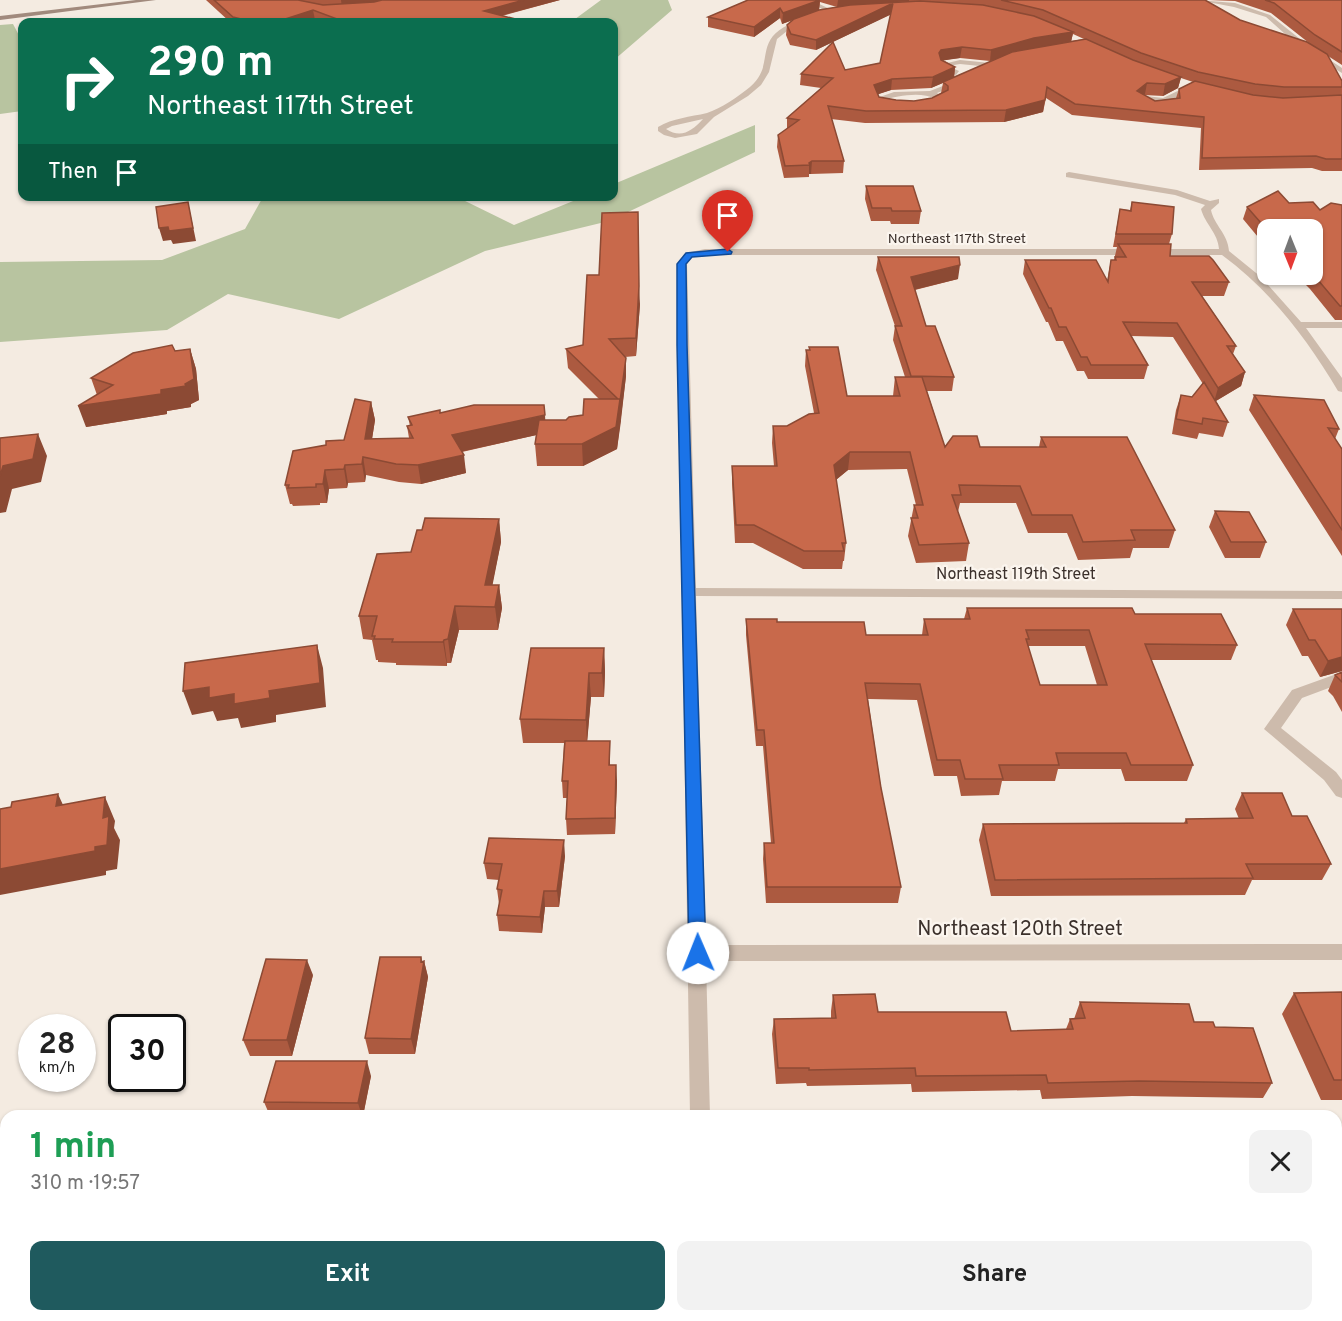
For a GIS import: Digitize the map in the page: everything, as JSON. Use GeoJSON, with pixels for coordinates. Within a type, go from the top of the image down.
{"type":"FeatureCollection","features":[{"type":"Feature","properties":{"kind":"main road"},"geometry":{"type":"LineString","coordinates":[[0,18],[153,0]]}},
{"type":"Feature","properties":{"kind":"street"},"geometry":{"type":"LineString","coordinates":[[806,0],[837,11],[823,15]]}},
{"type":"Feature","properties":{"kind":"street"},"geometry":{"type":"LineString","coordinates":[[1193,0],[1208,9]]}},
{"type":"Feature","properties":{"kind":"street"},"geometry":{"type":"LineString","coordinates":[[1200,0],[1235,4],[1260,12],[1274,20],[1307,49],[1342,71]]}},
{"type":"Feature","properties":{"kind":"street"},"geometry":{"type":"LineString","coordinates":[[712,114],[690,134],[674,136],[664,133],[661,129],[669,124],[723,110],[758,85],[769,63],[769,46],[774,37],[785,29],[812,18]]}},
{"type":"Feature","properties":{"kind":"street"},"geometry":{"type":"LineString","coordinates":[[1285,44],[1307,49]]}},
{"type":"Feature","properties":{"kind":"street"},"geometry":{"type":"LineString","coordinates":[[899,107],[881,104],[878,99],[894,94],[931,93],[966,78],[943,65],[960,62],[990,65]]}},
{"type":"Feature","properties":{"kind":"street"},"geometry":{"type":"LineString","coordinates":[[971,74],[1000,62]]}},
{"type":"Feature","properties":{"kind":"street"},"geometry":{"type":"LineString","coordinates":[[1179,85],[1199,91]]}},
{"type":"Feature","properties":{"kind":"street"},"geometry":{"type":"LineString","coordinates":[[1164,100],[1189,89]]}},
{"type":"Feature","properties":{"kind":"street"},"geometry":{"type":"LineString","coordinates":[[919,106],[936,104],[941,99],[931,93]]}},
{"type":"Feature","properties":{"kind":"street"},"geometry":{"type":"LineString","coordinates":[[1069,175],[1177,193],[1213,202],[1206,209],[1207,216],[1222,235],[1224,252],[1262,281],[1298,325],[1338,380],[1342,389]]}},
{"type":"Feature","properties":{"kind":"street","name":"Northeast 117th Street"},"geometry":{"type":"LineString","coordinates":[[690,592],[682,345],[682,264],[689,255],[705,252],[1224,252]]}},
{"type":"Feature","properties":{"kind":"street"},"geometry":{"type":"LineString","coordinates":[[1298,325],[1342,325]]}},
{"type":"Feature","properties":{"kind":"street"},"geometry":{"type":"LineString","coordinates":[[690,592],[700,1110]]}},
{"type":"Feature","properties":{"kind":"street","name":"Northeast 119th Street"},"geometry":{"type":"LineString","coordinates":[[690,592],[1342,595]]}},
{"type":"Feature","properties":{"kind":"street"},"geometry":{"type":"LineString","coordinates":[[1342,677],[1297,694],[1272,729],[1330,776],[1342,792]]}},
{"type":"Feature","properties":{"kind":"street","name":"Northeast 120th Street"},"geometry":{"type":"LineString","coordinates":[[698,953],[1342,952]]}},
{"type":"Feature","properties":{"kind":"green space"},"geometry":{"type":"Polygon","coordinates":[[[601,0],[668,0],[672,10],[618,57],[618,18],[576,18],[601,0]]]}},
{"type":"Feature","properties":{"kind":"green space"},"geometry":{"type":"Polygon","coordinates":[[[13,24],[18,33],[18,112],[0,114],[0,25],[13,24]]]}},
{"type":"Feature","properties":{"kind":"green space"},"geometry":{"type":"Polygon","coordinates":[[[755,125],[755,152],[609,221],[485,251],[339,319],[228,294],[167,330],[0,342],[0,262],[162,260],[245,229],[261,201],[465,201],[514,225],[573,201],[618,201],[618,182],[755,125]]]}},
{"type":"Feature","properties":{"kind":"building"},"geometry":{"type":"Polygon","coordinates":[[[214,0],[298,0],[323,5],[382,0],[524,0],[484,11],[511,18],[334,18],[313,10],[288,18],[233,17],[214,0]]]}},
{"type":"Feature","properties":{"kind":"building"},"geometry":{"type":"Polygon","coordinates":[[[748,0],[820,0],[783,13],[780,8],[754,27],[708,17],[748,0]]]}},
{"type":"Feature","properties":{"kind":"building"},"geometry":{"type":"Polygon","coordinates":[[[1001,0],[1205,0],[1240,20],[1307,42],[1327,54],[1342,81],[1342,87],[1284,87],[1255,84],[1198,72],[1141,53],[1043,10],[1001,0]]]}},
{"type":"Feature","properties":{"kind":"building"},"geometry":{"type":"Polygon","coordinates":[[[1265,0],[1342,0],[1342,52],[1315,35],[1274,3],[1265,0]]]}},
{"type":"Feature","properties":{"kind":"building"},"geometry":{"type":"Polygon","coordinates":[[[920,1],[983,5],[1034,16],[1073,32],[1034,38],[991,50],[962,47],[941,50],[939,53],[941,60],[955,67],[933,77],[892,79],[874,85],[879,97],[914,101],[932,98],[948,90],[948,86],[943,82],[1012,52],[1086,39],[1133,60],[1181,77],[1165,84],[1147,83],[1137,91],[1155,101],[1180,98],[1179,89],[1195,81],[1253,95],[1283,98],[1342,95],[1342,159],[1326,159],[1316,156],[1202,158],[1204,117],[1075,104],[1047,87],[1045,100],[1006,110],[866,111],[828,106],[844,161],[812,161],[810,165],[785,166],[778,135],[799,120],[787,118],[833,78],[801,74],[833,42],[845,70],[880,63],[893,3],[816,40],[791,34],[787,25],[794,19],[819,10],[850,5],[920,1]]]}},
{"type":"Feature","properties":{"kind":"building"},"geometry":{"type":"Polygon","coordinates":[[[866,186],[913,186],[921,211],[872,208],[866,186]]]}},
{"type":"Feature","properties":{"kind":"building"},"geometry":{"type":"Polygon","coordinates":[[[1278,191],[1289,203],[1313,202],[1320,210],[1331,203],[1342,205],[1342,306],[1322,285],[1323,219],[1258,219],[1247,207],[1278,191]]]}},
{"type":"Feature","properties":{"kind":"building"},"geometry":{"type":"Polygon","coordinates":[[[188,202],[193,228],[169,231],[168,227],[159,228],[156,207],[188,202]]]}},
{"type":"Feature","properties":{"kind":"building"},"geometry":{"type":"Polygon","coordinates":[[[1132,202],[1174,207],[1172,234],[1116,234],[1120,209],[1131,211],[1132,202]]]}},
{"type":"Feature","properties":{"kind":"building"},"geometry":{"type":"Polygon","coordinates":[[[638,212],[639,286],[636,338],[609,339],[626,358],[620,401],[566,349],[583,345],[587,275],[599,275],[602,213],[638,212]]]}},
{"type":"Feature","properties":{"kind":"building"},"geometry":{"type":"Polygon","coordinates":[[[1118,244],[1171,244],[1170,256],[1209,256],[1213,260],[1229,282],[1192,282],[1236,346],[1227,346],[1245,372],[1218,388],[1177,323],[1123,322],[1148,365],[1091,365],[1087,357],[1081,357],[1066,327],[1059,327],[1025,260],[1096,260],[1108,282],[1111,260],[1116,260],[1115,257],[1126,257],[1118,244]]]}},
{"type":"Feature","properties":{"kind":"building"},"geometry":{"type":"Polygon","coordinates":[[[878,257],[959,257],[960,265],[911,277],[926,326],[935,326],[954,377],[911,376],[895,326],[902,326],[878,257]]]}},
{"type":"Feature","properties":{"kind":"building"},"geometry":{"type":"Polygon","coordinates":[[[172,345],[175,351],[190,349],[194,379],[185,384],[186,386],[161,390],[161,394],[78,406],[113,385],[91,378],[133,353],[172,345]]]}},
{"type":"Feature","properties":{"kind":"building"},"geometry":{"type":"Polygon","coordinates":[[[809,347],[838,347],[847,396],[900,396],[895,377],[922,377],[945,447],[953,436],[977,436],[980,447],[1046,447],[1041,437],[1127,437],[1175,530],[1131,530],[1135,540],[1083,542],[1072,515],[1032,515],[1020,486],[959,485],[961,495],[952,495],[969,543],[919,545],[911,518],[918,518],[914,505],[923,505],[910,452],[850,452],[834,465],[846,543],[842,543],[844,551],[804,551],[754,525],[736,525],[732,466],[777,466],[773,426],[787,426],[809,414],[819,413],[806,350],[810,350],[809,347]]]}},
{"type":"Feature","properties":{"kind":"building"},"geometry":{"type":"Polygon","coordinates":[[[1204,382],[1228,422],[1203,418],[1202,424],[1176,419],[1181,395],[1192,397],[1204,382]]]}},
{"type":"Feature","properties":{"kind":"building"},"geometry":{"type":"Polygon","coordinates":[[[1254,395],[1324,400],[1339,429],[1328,428],[1342,449],[1342,530],[1254,395]]]}},
{"type":"Feature","properties":{"kind":"building"},"geometry":{"type":"Polygon","coordinates":[[[355,399],[371,402],[365,439],[413,438],[407,426],[412,425],[408,417],[474,405],[544,405],[545,415],[452,435],[464,455],[418,465],[396,464],[363,457],[362,464],[345,465],[344,469],[325,470],[323,484],[316,484],[316,487],[288,488],[289,485],[285,485],[293,451],[326,445],[326,441],[344,440],[355,399]]]}},
{"type":"Feature","properties":{"kind":"building"},"geometry":{"type":"Polygon","coordinates":[[[584,399],[620,399],[616,427],[582,444],[535,444],[539,420],[566,420],[569,417],[583,415],[584,399]]]}},
{"type":"Feature","properties":{"kind":"building"},"geometry":{"type":"Polygon","coordinates":[[[38,434],[33,459],[3,466],[0,476],[0,438],[38,434]]]}},
{"type":"Feature","properties":{"kind":"building"},"geometry":{"type":"Polygon","coordinates":[[[1215,511],[1249,512],[1266,542],[1231,542],[1215,511]]]}},
{"type":"Feature","properties":{"kind":"building"},"geometry":{"type":"Polygon","coordinates":[[[425,518],[499,519],[485,585],[499,585],[495,607],[455,606],[448,639],[443,642],[392,642],[393,639],[374,639],[375,636],[372,636],[377,616],[359,616],[377,554],[411,552],[417,530],[422,530],[425,518]]]}},
{"type":"Feature","properties":{"kind":"building"},"geometry":{"type":"Polygon","coordinates":[[[967,608],[1132,608],[1135,614],[1221,614],[1237,645],[1145,644],[1193,765],[1131,765],[1126,753],[1056,753],[1059,765],[999,765],[1003,779],[965,779],[960,760],[937,760],[920,684],[865,683],[881,788],[901,887],[767,887],[764,843],[774,843],[764,730],[757,730],[746,619],[777,619],[777,622],[864,622],[866,635],[928,635],[924,619],[970,619],[967,608]],[[1026,630],[1029,639],[1026,639],[1040,685],[1107,685],[1089,630],[1026,630]]]}},
{"type":"Feature","properties":{"kind":"building"},"geometry":{"type":"Polygon","coordinates":[[[1293,609],[1342,609],[1342,657],[1328,661],[1315,640],[1309,640],[1293,609]]]}},
{"type":"Feature","properties":{"kind":"building"},"geometry":{"type":"Polygon","coordinates":[[[317,645],[320,683],[269,691],[270,698],[234,704],[234,694],[209,698],[209,687],[183,691],[185,663],[317,645]]]}},
{"type":"Feature","properties":{"kind":"building"},"geometry":{"type":"Polygon","coordinates":[[[531,648],[604,648],[602,673],[589,673],[586,720],[520,719],[531,648]]]}},
{"type":"Feature","properties":{"kind":"building"},"geometry":{"type":"Polygon","coordinates":[[[1342,672],[1342,682],[1335,675],[1342,672]]]}},
{"type":"Feature","properties":{"kind":"building"},"geometry":{"type":"Polygon","coordinates":[[[565,741],[610,741],[609,765],[616,765],[615,818],[566,819],[568,781],[562,781],[565,741]]]}},
{"type":"Feature","properties":{"kind":"building"},"geometry":{"type":"Polygon","coordinates":[[[1242,793],[1282,793],[1292,816],[1307,816],[1331,864],[1246,864],[1253,878],[995,880],[983,824],[1187,823],[1186,819],[1253,818],[1242,793]]]}},
{"type":"Feature","properties":{"kind":"building"},"geometry":{"type":"Polygon","coordinates":[[[58,794],[56,806],[105,797],[103,818],[109,816],[107,845],[95,847],[95,851],[0,869],[0,809],[11,807],[12,802],[58,794]]]}},
{"type":"Feature","properties":{"kind":"building"},"geometry":{"type":"Polygon","coordinates":[[[489,838],[564,840],[557,891],[544,891],[540,917],[497,915],[502,890],[497,889],[502,864],[484,863],[489,838]]]}},
{"type":"Feature","properties":{"kind":"building"},"geometry":{"type":"Polygon","coordinates":[[[380,957],[421,957],[421,962],[424,961],[411,1039],[365,1038],[380,957]]]}},
{"type":"Feature","properties":{"kind":"building"},"geometry":{"type":"Polygon","coordinates":[[[266,959],[307,960],[287,1040],[243,1040],[266,959]]]}},
{"type":"Feature","properties":{"kind":"building"},"geometry":{"type":"Polygon","coordinates":[[[1342,992],[1342,1080],[1334,1080],[1294,993],[1342,992]]]}},
{"type":"Feature","properties":{"kind":"building"},"geometry":{"type":"Polygon","coordinates":[[[875,994],[878,1012],[1006,1012],[1011,1031],[1073,1029],[1070,1019],[1085,1018],[1080,1002],[1189,1004],[1194,1022],[1213,1022],[1215,1027],[1253,1028],[1272,1083],[1139,1081],[1048,1083],[1046,1075],[916,1076],[915,1068],[809,1070],[809,1068],[778,1068],[774,1019],[836,1018],[833,995],[875,994]]]}},
{"type":"Feature","properties":{"kind":"building"},"geometry":{"type":"Polygon","coordinates":[[[276,1061],[367,1061],[358,1103],[264,1102],[276,1061]]]}},
{"type":"Feature","properties":{"kind":"route"},"geometry":{"type":"LineString","coordinates":[[698,953],[682,345],[682,264],[689,255],[728,252]]}}]}
